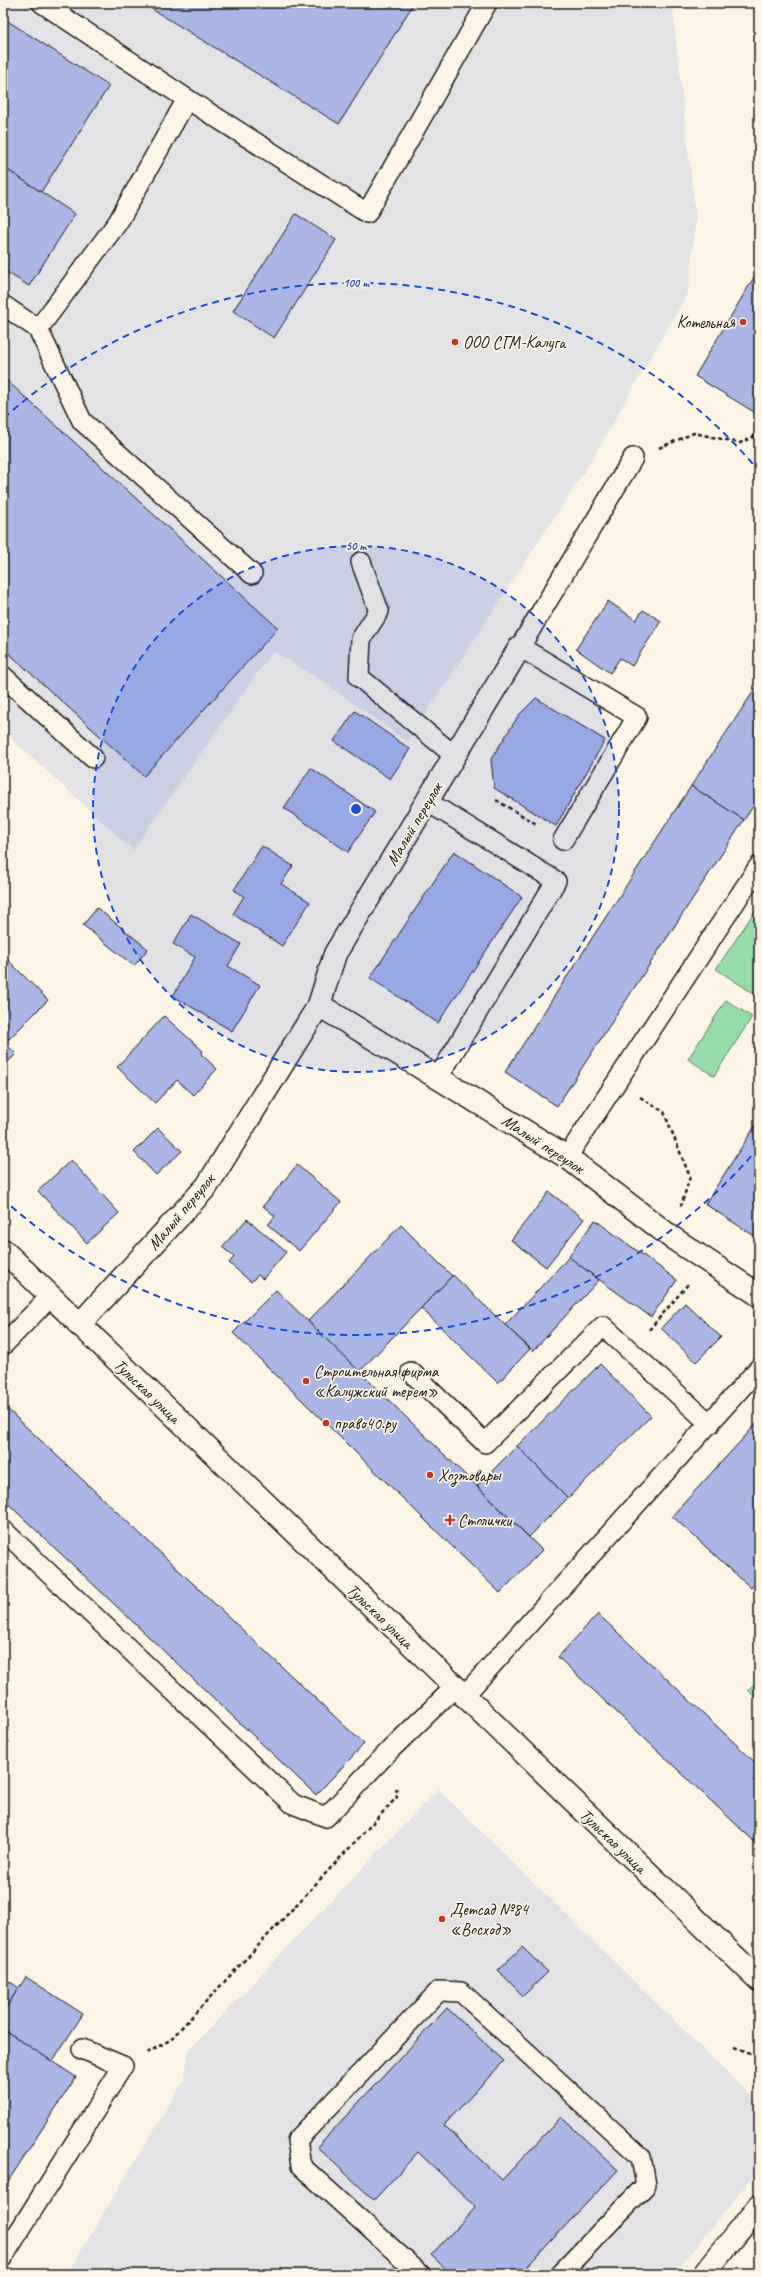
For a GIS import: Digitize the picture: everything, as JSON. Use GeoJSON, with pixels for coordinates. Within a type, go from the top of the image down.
{"type":"FeatureCollection","features":[{"type":"Feature","properties":{"kind":"street","name":"Малый переулок"},"geometry":{"type":"LineString","coordinates":[[79,1325],[207,1186],[319,1005],[335,954],[428,802],[520,647]]}},
{"type":"Feature","properties":{"kind":"street","name":"Малый переулок"},"geometry":{"type":"LineString","coordinates":[[319,1005],[567,1157],[671,1237],[705,1260],[757,1290]]}},
{"type":"Feature","properties":{"kind":"street","name":"Тульская улица"},"geometry":{"type":"LineString","coordinates":[[3,1250],[459,1692],[759,1980]]}},
{"type":"Feature","properties":{"kind":"street"},"geometry":{"type":"LineString","coordinates":[[704,2274],[759,2206]]}},
{"type":"Feature","properties":{"kind":"lane"},"geometry":{"type":"LineString","coordinates":[[42,3],[187,100],[367,213],[487,3]]}},
{"type":"Feature","properties":{"kind":"lane"},"geometry":{"type":"LineString","coordinates":[[38,329],[118,222],[187,100]]}},
{"type":"Feature","properties":{"kind":"lane"},"geometry":{"type":"LineString","coordinates":[[3,305],[38,329],[82,421],[252,574]]}},
{"type":"Feature","properties":{"kind":"lane"},"geometry":{"type":"LineString","coordinates":[[563,840],[637,717],[520,647],[633,458]]}},
{"type":"Feature","properties":{"kind":"lane"},"geometry":{"type":"LineString","coordinates":[[361,562],[379,611],[361,639],[359,677],[455,756]]}},
{"type":"Feature","properties":{"kind":"lane"},"geometry":{"type":"LineString","coordinates":[[3,676],[93,758]]}},
{"type":"Feature","properties":{"kind":"lane"},"geometry":{"type":"LineString","coordinates":[[428,802],[556,881],[438,1078]]}},
{"type":"Feature","properties":{"kind":"lane"},"geometry":{"type":"LineString","coordinates":[[567,1157],[759,866]]}},
{"type":"Feature","properties":{"kind":"lane"},"geometry":{"type":"LineString","coordinates":[[3,1345],[51,1296]]}},
{"type":"Feature","properties":{"kind":"lane"},"geometry":{"type":"LineString","coordinates":[[411,1372],[485,1443],[603,1326],[710,1424]]}},
{"type":"Feature","properties":{"kind":"lane"},"geometry":{"type":"LineString","coordinates":[[3,1530],[293,1804],[326,1817],[391,1749],[459,1692],[710,1424],[759,1368]]}},
{"type":"Feature","properties":{"kind":"lane"},"geometry":{"type":"LineString","coordinates":[[420,2274],[301,2166],[297,2140],[439,1991],[460,1992],[641,2157],[646,2185],[560,2274]]}},
{"type":"Feature","properties":{"kind":"lane"},"geometry":{"type":"LineString","coordinates":[[3,2257],[9,2233],[123,2066],[82,2049]]}},
{"type":"Feature","properties":{"kind":"path"},"geometry":{"type":"LineString","coordinates":[[633,458],[694,433],[740,443],[759,434]]}},
{"type":"Feature","properties":{"kind":"path"},"geometry":{"type":"LineString","coordinates":[[496,800],[563,840]]}},
{"type":"Feature","properties":{"kind":"path"},"geometry":{"type":"LineString","coordinates":[[599,1107],[637,1094],[664,1112],[690,1177],[671,1237]]}},
{"type":"Feature","properties":{"kind":"path"},"geometry":{"type":"LineString","coordinates":[[630,1351],[678,1298],[705,1260]]}},
{"type":"Feature","properties":{"kind":"path"},"geometry":{"type":"LineString","coordinates":[[123,2066],[170,2040],[397,1797],[391,1749]]}},
{"type":"Feature","properties":{"kind":"path"},"geometry":{"type":"LineString","coordinates":[[734,2047],[759,2056]]}},
{"type":"Feature","properties":{"kind":"shaded area"},"geometry":{"type":"Polygon","coordinates":[[[3,3],[672,3],[696,220],[688,293],[585,471],[407,742],[322,681],[273,651],[133,850],[3,731],[3,3]]]}},
{"type":"Feature","properties":{"kind":"shaded area","name":"Детсад №84 «Восход»"},"geometry":{"type":"Polygon","coordinates":[[[438,1789],[759,2104],[759,2169],[674,2274],[71,2274],[68,2272],[184,2080],[189,2050],[438,1789]]]}},
{"type":"Feature","properties":{"kind":"green space"},"geometry":{"type":"Polygon","coordinates":[[[759,905],[759,997],[716,969],[759,905]]]}},
{"type":"Feature","properties":{"kind":"green space"},"geometry":{"type":"Polygon","coordinates":[[[726,1000],[752,1017],[714,1076],[688,1059],[726,1000]]]}},
{"type":"Feature","properties":{"kind":"green space"},"geometry":{"type":"Polygon","coordinates":[[[759,1679],[759,1701],[748,1690],[759,1679]]]}},
{"type":"Feature","properties":{"kind":"building"},"geometry":{"type":"Polygon","coordinates":[[[142,3],[414,3],[339,124],[142,3]]]}},
{"type":"Feature","properties":{"kind":"building"},"geometry":{"type":"Polygon","coordinates":[[[3,18],[109,86],[41,192],[3,167],[3,18]]]}},
{"type":"Feature","properties":{"kind":"building"},"geometry":{"type":"Polygon","coordinates":[[[3,167],[75,214],[29,286],[3,270],[3,167]]]}},
{"type":"Feature","properties":{"kind":"building"},"geometry":{"type":"Polygon","coordinates":[[[296,214],[336,240],[274,338],[233,311],[296,214]]]}},
{"type":"Feature","properties":{"kind":"building","name":"Котельная"},"geometry":{"type":"Polygon","coordinates":[[[759,269],[759,415],[695,376],[759,269]]]}},
{"type":"Feature","properties":{"kind":"building"},"geometry":{"type":"Polygon","coordinates":[[[3,377],[278,628],[144,776],[3,648],[3,377]]]}},
{"type":"Feature","properties":{"kind":"building"},"geometry":{"type":"Polygon","coordinates":[[[608,601],[636,620],[643,610],[661,621],[632,666],[620,658],[610,673],[576,649],[608,601]]]}},
{"type":"Feature","properties":{"kind":"building"},"geometry":{"type":"Polygon","coordinates":[[[759,683],[759,797],[744,820],[691,786],[759,683]]]}},
{"type":"Feature","properties":{"kind":"building"},"geometry":{"type":"Polygon","coordinates":[[[536,698],[605,740],[556,826],[494,788],[491,759],[519,715],[536,698]]]}},
{"type":"Feature","properties":{"kind":"building"},"geometry":{"type":"Polygon","coordinates":[[[355,711],[410,749],[390,779],[334,741],[355,711]]]}},
{"type":"Feature","properties":{"kind":"building"},"geometry":{"type":"Polygon","coordinates":[[[311,768],[375,812],[348,852],[284,808],[311,768]]]}},
{"type":"Feature","properties":{"kind":"building"},"geometry":{"type":"Polygon","coordinates":[[[691,786],[744,820],[557,1106],[505,1072],[691,786]]]}},
{"type":"Feature","properties":{"kind":"building"},"geometry":{"type":"Polygon","coordinates":[[[262,846],[293,866],[281,884],[310,902],[282,946],[233,914],[244,896],[234,890],[262,846]]]}},
{"type":"Feature","properties":{"kind":"building"},"geometry":{"type":"Polygon","coordinates":[[[454,851],[522,897],[438,1023],[370,978],[454,851]]]}},
{"type":"Feature","properties":{"kind":"building"},"geometry":{"type":"Polygon","coordinates":[[[97,908],[148,949],[134,966],[83,925],[97,908]]]}},
{"type":"Feature","properties":{"kind":"building"},"geometry":{"type":"Polygon","coordinates":[[[191,914],[241,944],[228,966],[260,985],[232,1031],[173,996],[195,957],[173,944],[191,914]]]}},
{"type":"Feature","properties":{"kind":"building"},"geometry":{"type":"Polygon","coordinates":[[[3,955],[48,1000],[5,1043],[16,1054],[3,1067],[3,955]]]}},
{"type":"Feature","properties":{"kind":"building"},"geometry":{"type":"Polygon","coordinates":[[[164,1016],[203,1051],[201,1054],[217,1069],[193,1095],[177,1080],[155,1103],[117,1067],[164,1016]]]}},
{"type":"Feature","properties":{"kind":"building"},"geometry":{"type":"Polygon","coordinates":[[[759,1120],[759,1239],[705,1204],[759,1120]]]}},
{"type":"Feature","properties":{"kind":"building"},"geometry":{"type":"Polygon","coordinates":[[[158,1128],[182,1151],[156,1175],[134,1152],[158,1128]]]}},
{"type":"Feature","properties":{"kind":"building"},"geometry":{"type":"Polygon","coordinates":[[[71,1160],[119,1213],[87,1243],[38,1191],[71,1160]]]}},
{"type":"Feature","properties":{"kind":"building"},"geometry":{"type":"Polygon","coordinates":[[[297,1165],[341,1202],[299,1251],[268,1225],[275,1216],[263,1206],[297,1165]]]}},
{"type":"Feature","properties":{"kind":"building"},"geometry":{"type":"Polygon","coordinates":[[[549,1192],[584,1219],[546,1267],[511,1240],[549,1192]]]}},
{"type":"Feature","properties":{"kind":"building"},"geometry":{"type":"Polygon","coordinates":[[[247,1219],[286,1252],[263,1279],[258,1275],[251,1282],[229,1263],[234,1257],[222,1247],[247,1219]]]}},
{"type":"Feature","properties":{"kind":"building"},"geometry":{"type":"Polygon","coordinates":[[[595,1220],[677,1280],[651,1317],[568,1257],[595,1220]]]}},
{"type":"Feature","properties":{"kind":"building"},"geometry":{"type":"Polygon","coordinates":[[[401,1225],[452,1276],[359,1372],[308,1321],[401,1225]]]}},
{"type":"Feature","properties":{"kind":"building"},"geometry":{"type":"Polygon","coordinates":[[[569,1257],[599,1280],[533,1351],[505,1325],[569,1257]]]}},
{"type":"Feature","properties":{"kind":"building"},"geometry":{"type":"Polygon","coordinates":[[[453,1275],[530,1349],[498,1383],[421,1308],[453,1275]]]}},
{"type":"Feature","properties":{"kind":"building"},"geometry":{"type":"Polygon","coordinates":[[[276,1290],[542,1550],[500,1593],[233,1333],[276,1290]]]}},
{"type":"Feature","properties":{"kind":"building"},"geometry":{"type":"Polygon","coordinates":[[[685,1303],[721,1337],[696,1362],[661,1328],[685,1303]]]}},
{"type":"Feature","properties":{"kind":"building"},"geometry":{"type":"Polygon","coordinates":[[[600,1364],[651,1416],[568,1498],[517,1446],[600,1364]]]}},
{"type":"Feature","properties":{"kind":"building"},"geometry":{"type":"Polygon","coordinates":[[[3,1405],[364,1744],[316,1795],[3,1499],[3,1405]]]}},
{"type":"Feature","properties":{"kind":"building"},"geometry":{"type":"Polygon","coordinates":[[[759,1421],[759,1579],[751,1588],[672,1516],[759,1421]]]}},
{"type":"Feature","properties":{"kind":"building"},"geometry":{"type":"Polygon","coordinates":[[[517,1446],[568,1498],[529,1537],[477,1486],[517,1446]]]}},
{"type":"Feature","properties":{"kind":"building"},"geometry":{"type":"Polygon","coordinates":[[[598,1614],[759,1766],[759,1846],[558,1657],[598,1614]]]}},
{"type":"Feature","properties":{"kind":"building"},"geometry":{"type":"Polygon","coordinates":[[[522,1947],[548,1972],[523,1996],[498,1970],[522,1947]]]}},
{"type":"Feature","properties":{"kind":"building"},"geometry":{"type":"Polygon","coordinates":[[[3,1977],[19,1988],[3,2012],[3,1977]]]}},
{"type":"Feature","properties":{"kind":"building"},"geometry":{"type":"Polygon","coordinates":[[[26,1977],[83,2014],[52,2062],[3,2029],[3,2012],[26,1977]]]}},
{"type":"Feature","properties":{"kind":"building"},"geometry":{"type":"Polygon","coordinates":[[[447,2008],[504,2061],[444,2125],[502,2180],[561,2117],[618,2170],[520,2274],[451,2274],[431,2255],[476,2207],[418,2152],[374,2200],[317,2147],[447,2008]]]}},
{"type":"Feature","properties":{"kind":"building"},"geometry":{"type":"Polygon","coordinates":[[[3,2029],[76,2077],[3,2189],[3,2029]]]}},
{"type":"Feature","properties":{"kind":"building"},"geometry":{"type":"Polygon","coordinates":[[[323,2269],[329,2274],[319,2274],[323,2269]]]}},
{"type":"Feature","properties":{"kind":"place","name":"Котельная"},"geometry":{"type":"Point","coordinates":[743,322]}},
{"type":"Feature","properties":{"kind":"place","name":"ООО СГМ-Калуга"},"geometry":{"type":"Point","coordinates":[455,342]}},
{"type":"Feature","properties":{"kind":"place","name":"Строительная фирма «Калужский терем»"},"geometry":{"type":"Point","coordinates":[306,1381]}},
{"type":"Feature","properties":{"kind":"place","name":"право40.ру"},"geometry":{"type":"Point","coordinates":[326,1423]}},
{"type":"Feature","properties":{"kind":"place","name":"Хозтовары"},"geometry":{"type":"Point","coordinates":[430,1475]}},
{"type":"Feature","properties":{"kind":"place","name":"Столички"},"geometry":{"type":"Point","coordinates":[450,1520]}},
{"type":"Feature","properties":{"kind":"place","name":"Детсад №84 «Восход»"},"geometry":{"type":"Point","coordinates":[442,1919]}}]}
